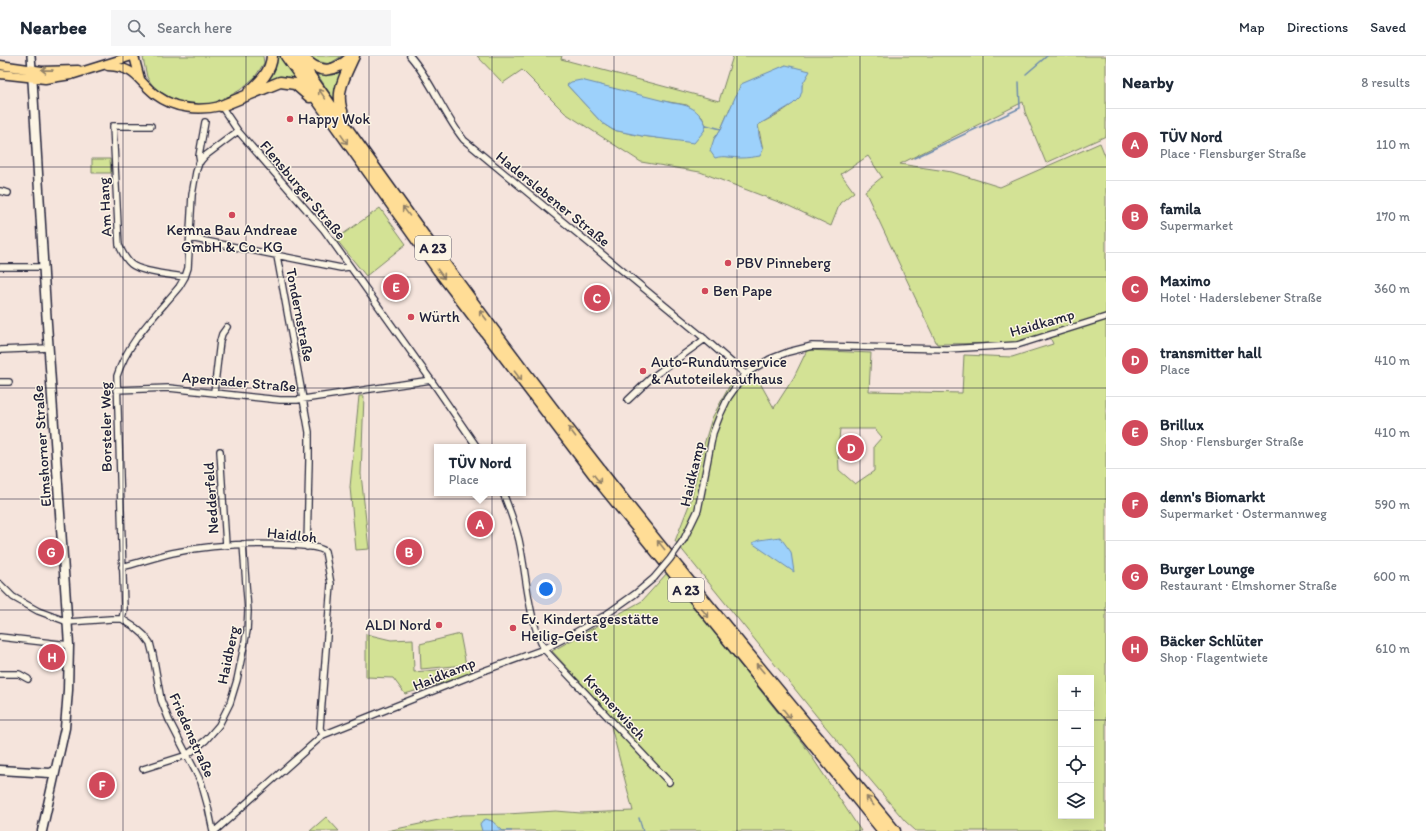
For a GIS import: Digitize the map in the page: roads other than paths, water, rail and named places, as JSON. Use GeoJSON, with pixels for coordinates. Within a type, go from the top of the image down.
{"type":"FeatureCollection","features":[{"type":"Feature","properties":{"kind":"highway"},"geometry":{"type":"LineString","coordinates":[[244,96],[259,83],[267,72],[272,56]]}},
{"type":"Feature","properties":{"kind":"highway","name":"A 23"},"geometry":{"type":"LineString","coordinates":[[286,56],[438,270],[598,480],[883,831]]}},
{"type":"Feature","properties":{"kind":"highway","name":"A 23"},"geometry":{"type":"LineString","coordinates":[[296,56],[360,148],[506,347],[602,472],[748,653],[895,831]]}},
{"type":"Feature","properties":{"kind":"highway"},"geometry":{"type":"LineString","coordinates":[[301,56],[310,65],[324,70],[334,69],[353,56]]}},
{"type":"Feature","properties":{"kind":"highway"},"geometry":{"type":"LineString","coordinates":[[353,56],[341,87],[339,102],[340,109],[360,148]]}},
{"type":"Feature","properties":{"kind":"highway"},"geometry":{"type":"LineString","coordinates":[[221,106],[280,82],[294,84],[318,102]]}},
{"type":"Feature","properties":{"kind":"main road"},"geometry":{"type":"LineString","coordinates":[[0,74],[45,80],[71,75],[130,57]]}},
{"type":"Feature","properties":{"kind":"main road"},"geometry":{"type":"LineString","coordinates":[[130,57],[132,72]]}},
{"type":"Feature","properties":{"kind":"main road"},"geometry":{"type":"LineString","coordinates":[[130,57],[140,79]]}},
{"type":"Feature","properties":{"kind":"main road"},"geometry":{"type":"LineString","coordinates":[[0,65],[42,71],[90,69]]}},
{"type":"Feature","properties":{"kind":"main road"},"geometry":{"type":"LineString","coordinates":[[103,66],[120,67],[132,72],[156,94],[166,101],[180,106],[194,109],[221,106]]}},
{"type":"Feature","properties":{"kind":"main road","name":"Elmshorner Straße"},"geometry":{"type":"LineString","coordinates":[[32,69],[68,622],[67,714],[42,831]]}},
{"type":"Feature","properties":{"kind":"main road"},"geometry":{"type":"LineString","coordinates":[[3,770],[50,773],[55,771]]}},
{"type":"Feature","properties":{"kind":"street","name":"Elmshorner Straße"},"geometry":{"type":"LineString","coordinates":[[31,56],[32,69]]}},
{"type":"Feature","properties":{"kind":"street","name":"Haderslebener Straße"},"geometry":{"type":"LineString","coordinates":[[410,56],[423,72],[455,129],[464,140],[705,339],[745,374]]}},
{"type":"Feature","properties":{"kind":"street","name":"Flensburger Straße"},"geometry":{"type":"LineString","coordinates":[[221,106],[238,131],[324,230],[475,444]]}},
{"type":"Feature","properties":{"kind":"street","name":"Borsteler Weg"},"geometry":{"type":"LineString","coordinates":[[122,619],[124,610],[116,390],[117,376],[124,356],[132,344],[179,287],[185,277],[188,268],[192,195],[196,172],[200,162],[199,156],[205,122]]}},
{"type":"Feature","properties":{"kind":"street","name":"Am Hang"},"geometry":{"type":"LineString","coordinates":[[151,126],[113,126],[119,245],[123,254],[131,264],[141,269],[185,277]]}},
{"type":"Feature","properties":{"kind":"street"},"geometry":{"type":"LineString","coordinates":[[200,162],[238,131]]}},
{"type":"Feature","properties":{"kind":"street"},"geometry":{"type":"LineString","coordinates":[[0,191],[8,193]]}},
{"type":"Feature","properties":{"kind":"street","name":"Tondernstraße"},"geometry":{"type":"LineString","coordinates":[[190,238],[341,268],[350,267]]}},
{"type":"Feature","properties":{"kind":"street","name":"Tondernstraße"},"geometry":{"type":"LineString","coordinates":[[277,256],[304,400],[309,440],[307,547]]}},
{"type":"Feature","properties":{"kind":"street"},"geometry":{"type":"LineString","coordinates":[[0,267],[44,267]]}},
{"type":"Feature","properties":{"kind":"street","name":"Haidkamp"},"geometry":{"type":"LineString","coordinates":[[214,831],[323,735],[478,673],[544,649],[604,616],[635,594],[654,578],[677,550],[698,510],[713,433],[728,398],[745,374],[770,359],[807,346],[947,349],[1017,345],[1106,317]]}},
{"type":"Feature","properties":{"kind":"street"},"geometry":{"type":"LineString","coordinates":[[214,392],[220,341],[222,334],[227,327]]}},
{"type":"Feature","properties":{"kind":"street"},"geometry":{"type":"LineString","coordinates":[[628,400],[651,378],[705,339]]}},
{"type":"Feature","properties":{"kind":"street"},"geometry":{"type":"LineString","coordinates":[[0,350],[49,348]]}},
{"type":"Feature","properties":{"kind":"street","name":"Apenrader Straße"},"geometry":{"type":"LineString","coordinates":[[116,390],[169,388],[280,400],[304,400],[431,380]]}},
{"type":"Feature","properties":{"kind":"street"},"geometry":{"type":"LineString","coordinates":[[0,382],[8,382]]}},
{"type":"Feature","properties":{"kind":"street","name":"Nedderfeld"},"geometry":{"type":"LineString","coordinates":[[220,451],[226,545]]}},
{"type":"Feature","properties":{"kind":"street"},"geometry":{"type":"LineString","coordinates":[[504,496],[519,540],[536,634],[544,649]]}},
{"type":"Feature","properties":{"kind":"street","name":"Haidloh"},"geometry":{"type":"LineString","coordinates":[[122,567],[170,553],[226,545],[258,543],[320,548],[326,551],[331,584],[320,728],[323,735]]}},
{"type":"Feature","properties":{"kind":"street","name":"Haidberg"},"geometry":{"type":"LineString","coordinates":[[187,755],[206,740],[218,725],[230,703],[237,680],[247,631],[248,611],[243,544]]}},
{"type":"Feature","properties":{"kind":"street"},"geometry":{"type":"LineString","coordinates":[[0,584],[13,597],[38,611],[68,622],[122,619]]}},
{"type":"Feature","properties":{"kind":"street","name":"Friedenstraße"},"geometry":{"type":"LineString","coordinates":[[122,619],[136,628],[150,643],[161,700],[169,720],[201,782],[214,831]]}},
{"type":"Feature","properties":{"kind":"street"},"geometry":{"type":"LineString","coordinates":[[0,637],[68,645]]}},
{"type":"Feature","properties":{"kind":"street","name":"Kremerwisch"},"geometry":{"type":"LineString","coordinates":[[544,649],[669,782]]}},
{"type":"Feature","properties":{"kind":"street"},"geometry":{"type":"LineString","coordinates":[[0,674],[19,674],[28,680]]}},
{"type":"Feature","properties":{"kind":"street"},"geometry":{"type":"LineString","coordinates":[[143,769],[187,755]]}},
{"type":"Feature","properties":{"kind":"water"},"geometry":{"type":"Polygon","coordinates":[[[786,65],[810,71],[802,85],[800,97],[793,104],[758,125],[763,150],[760,156],[743,158],[715,158],[710,151],[714,139],[721,129],[741,84],[786,65]]]}},
{"type":"Feature","properties":{"kind":"water"},"geometry":{"type":"Polygon","coordinates":[[[581,80],[689,107],[700,115],[706,125],[704,131],[694,143],[642,136],[613,130],[602,123],[567,85],[571,82],[581,80]]]}},
{"type":"Feature","properties":{"kind":"water"},"geometry":{"type":"Polygon","coordinates":[[[780,537],[791,552],[794,572],[752,543],[759,540],[780,537]]]}},
{"type":"Feature","properties":{"kind":"water"},"geometry":{"type":"Polygon","coordinates":[[[486,819],[492,821],[503,831],[482,831],[480,824],[486,819]]]}},
{"type":"Feature","properties":{"kind":"waterway"},"geometry":{"type":"LineString","coordinates":[[1026,74],[1047,56]]}},
{"type":"Feature","properties":{"kind":"waterway"},"geometry":{"type":"LineString","coordinates":[[914,158],[1020,108],[1019,82]]}},
{"type":"Feature","properties":{"kind":"waterway"},"geometry":{"type":"LineString","coordinates":[[706,125],[721,129]]}},
{"type":"Feature","properties":{"kind":"waterway"},"geometry":{"type":"LineString","coordinates":[[639,818],[643,831]]}},
{"type":"Feature","properties":{"kind":"place","name":"Happy Wok"},"geometry":{"type":"Point","coordinates":[290,119]}},
{"type":"Feature","properties":{"kind":"place","name":"Kemna Bau Andreae GmbH & Co. KG"},"geometry":{"type":"Point","coordinates":[232,215]}},
{"type":"Feature","properties":{"kind":"place","name":"PBV Pinneberg"},"geometry":{"type":"Point","coordinates":[728,263]}},
{"type":"Feature","properties":{"kind":"place","name":"Brillux"},"geometry":{"type":"Point","coordinates":[396,287]}},
{"type":"Feature","properties":{"kind":"place","name":"Ben Pape"},"geometry":{"type":"Point","coordinates":[705,291]}},
{"type":"Feature","properties":{"kind":"place","name":"Maximo"},"geometry":{"type":"Point","coordinates":[597,298]}},
{"type":"Feature","properties":{"kind":"place","name":"Würth"},"geometry":{"type":"Point","coordinates":[411,317]}},
{"type":"Feature","properties":{"kind":"place","name":"Auto-Rundumservice & Autoteilekaufhaus"},"geometry":{"type":"Point","coordinates":[643,371]}},
{"type":"Feature","properties":{"kind":"place","name":"transmitter hall"},"geometry":{"type":"Point","coordinates":[851,448]}},
{"type":"Feature","properties":{"kind":"place","name":"TÜV Nord"},"geometry":{"type":"Point","coordinates":[480,524]}},
{"type":"Feature","properties":{"kind":"place","name":"Burger Lounge"},"geometry":{"type":"Point","coordinates":[51,552]}},
{"type":"Feature","properties":{"kind":"place","name":"famila"},"geometry":{"type":"Point","coordinates":[409,552]}},
{"type":"Feature","properties":{"kind":"place","name":"ALDI Nord"},"geometry":{"type":"Point","coordinates":[439,625]}},
{"type":"Feature","properties":{"kind":"place","name":"Ev. Kindertagesstätte Heilig-Geist"},"geometry":{"type":"Point","coordinates":[513,628]}},
{"type":"Feature","properties":{"kind":"place","name":"Bäcker Schlüter"},"geometry":{"type":"Point","coordinates":[52,657]}},
{"type":"Feature","properties":{"kind":"place","name":"denn's Biomarkt"},"geometry":{"type":"Point","coordinates":[102,785]}}]}
